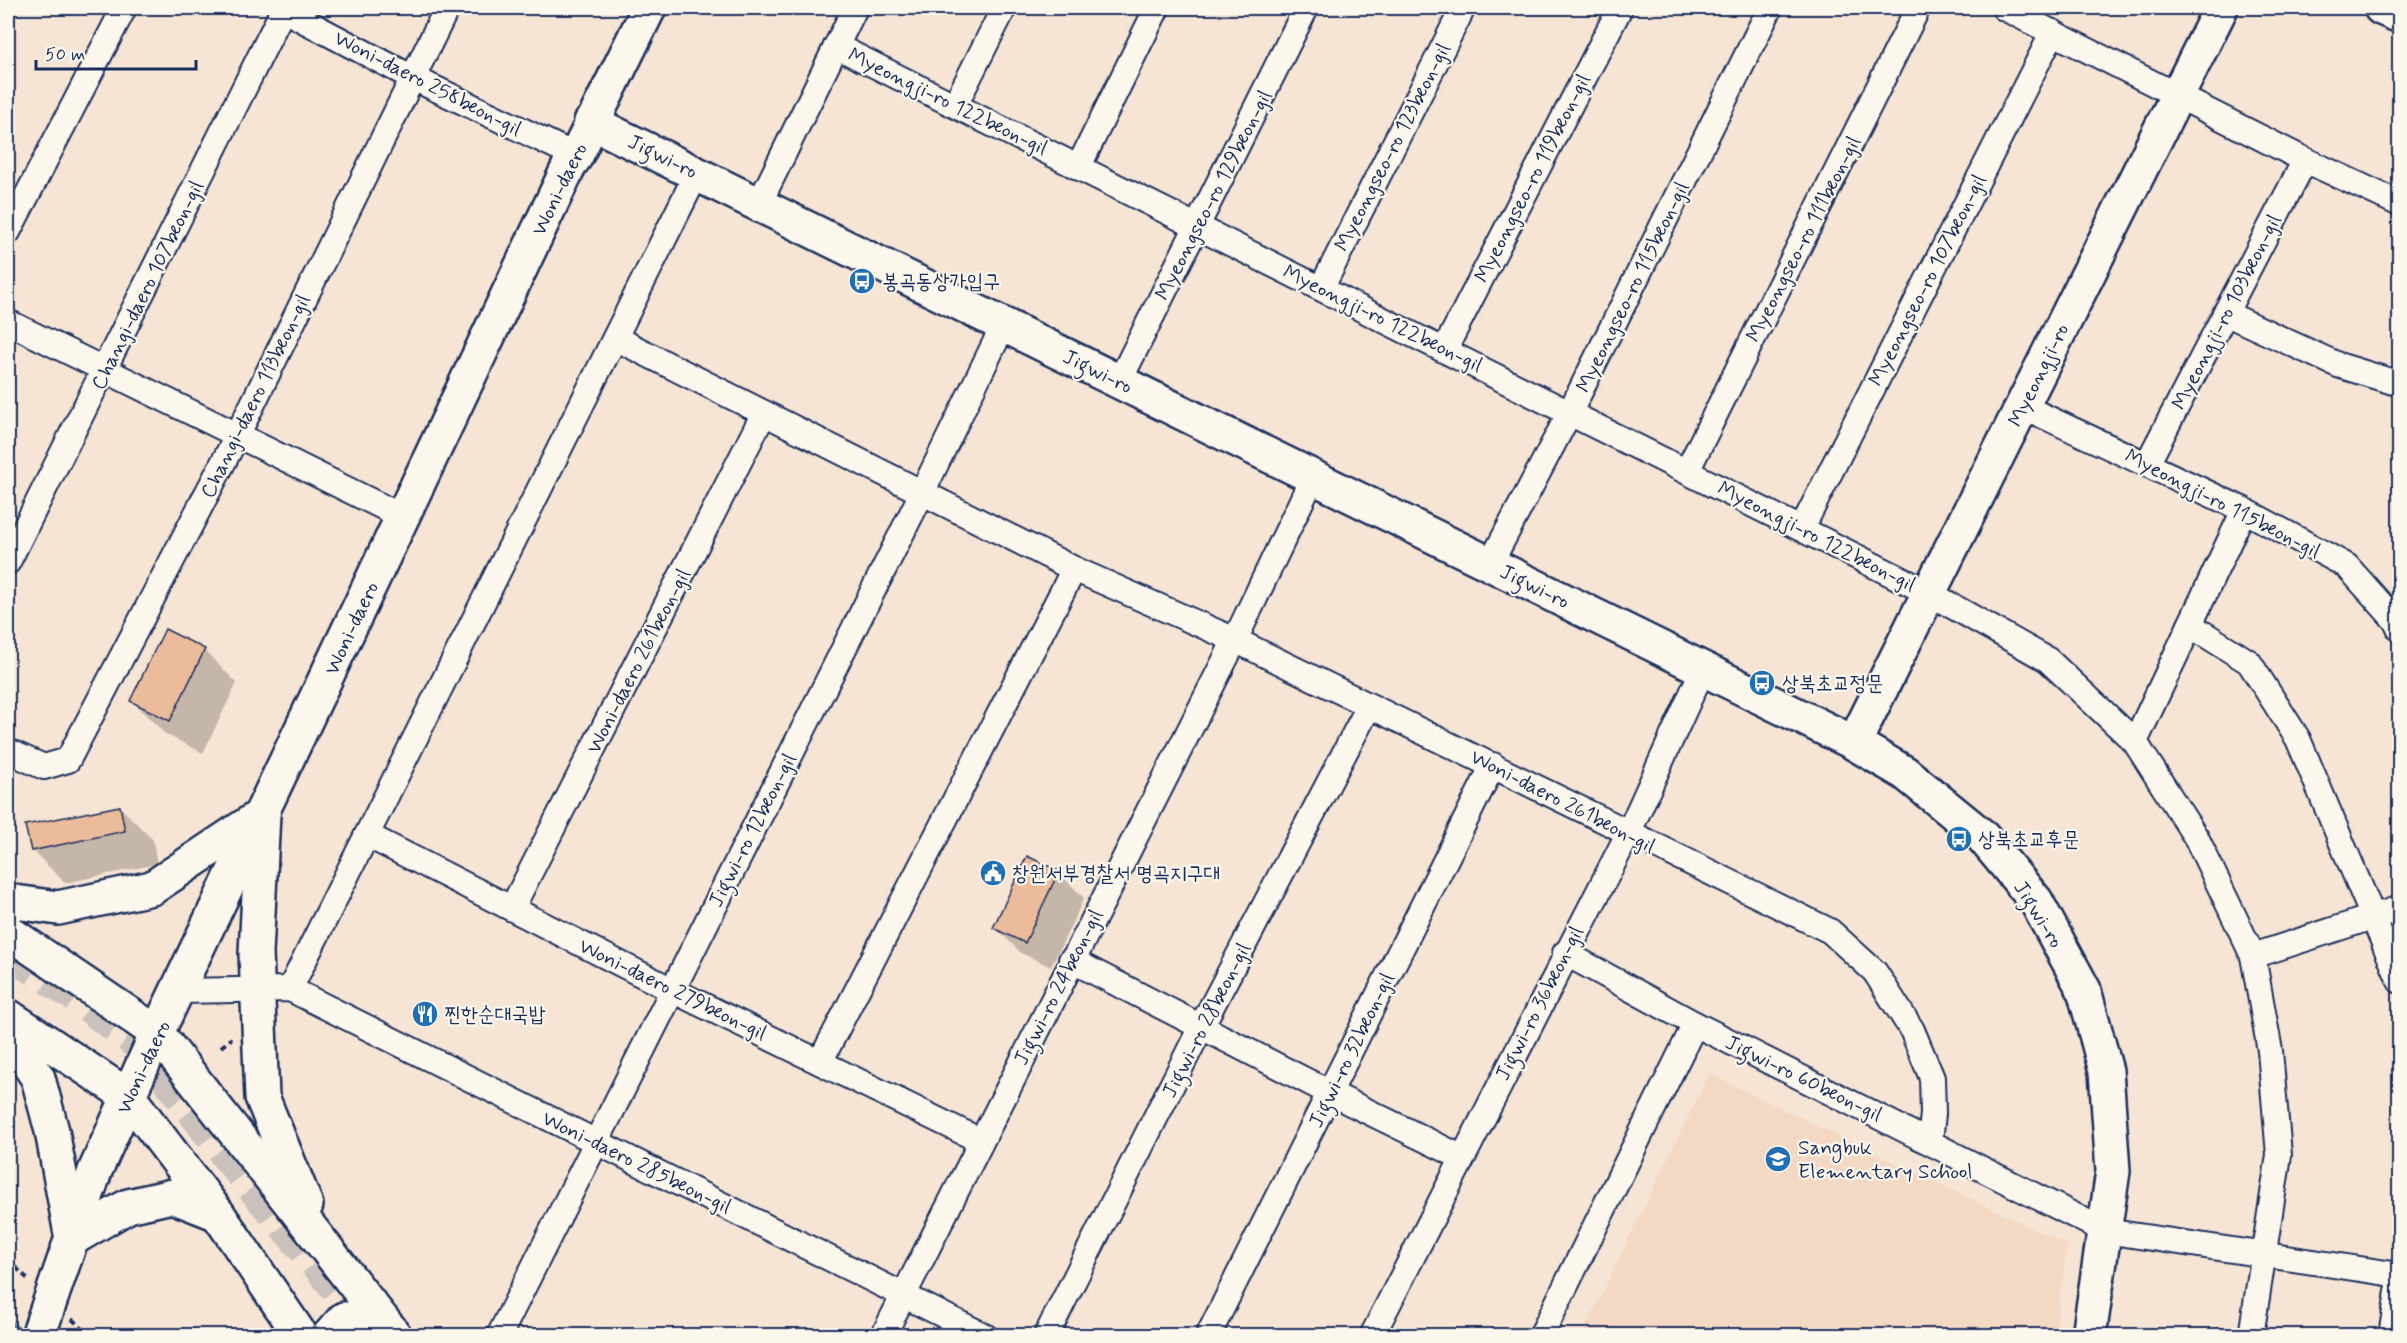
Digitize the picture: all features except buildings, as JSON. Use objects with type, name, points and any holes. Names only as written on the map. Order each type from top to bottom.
[{"type":"main road","name":"Woni-daero","points":[[38,1335],[95,1171],[128,1096],[180,991],[570,164],[650,8]]},
{"type":"main road","name":"Myeongji-ro","points":[[1854,743],[2221,8]]},
{"type":"main road","points":[[2381,8],[2400,16]]},
{"type":"main road","name":"Jigwi-ro","points":[[591,123],[697,173],[1854,743],[1905,773],[1981,835],[2036,901],[2084,990],[2106,1071],[2113,1171],[2089,1335]]},
{"type":"main road","points":[[8,901],[58,908],[152,888],[263,814]]},
{"type":"main road","points":[[263,814],[256,953],[262,1097],[322,1244]]},
{"type":"main road","points":[[8,932],[158,1033],[393,1332]]},
{"type":"main road","points":[[8,1016],[128,1096],[218,1214],[301,1335]]},
{"type":"main road","points":[[8,1033],[38,1078],[52,1131],[69,1247],[128,1206],[172,1196],[218,1214]]},
{"type":"main road","points":[[329,1335],[344,1319],[363,1320],[393,1332]]},
{"type":"street","points":[[8,232],[124,8]]},
{"type":"street","name":"Woni-daero 258beon-gil","points":[[282,8],[411,76],[576,156]]},
{"type":"street","name":"Changi-daero 107beon-gil","points":[[8,562],[105,370],[282,8]]},
{"type":"street","name":"Changi-daero 113beon-gil","points":[[8,752],[44,767],[68,760],[237,436],[411,76],[447,8]]},
{"type":"street","points":[[759,204],[855,8]]},
{"type":"street","points":[[955,105],[1004,8]]},
{"type":"street","points":[[1079,166],[1157,8]]},
{"type":"street","name":"Myeongseo-ro 129beon-gil","points":[[1119,381],[1306,8]]},
{"type":"street","name":"Myeongseo-ro 123beon-gil","points":[[1322,287],[1463,8]]},
{"type":"street","name":"Myeongseo-ro 119beon-gil","points":[[1445,349],[1620,8]]},
{"type":"street","name":"Myeongseo-ro 115beon-gil","points":[[1490,564],[1570,412],[1770,8]]},
{"type":"street","name":"Myeongseo-ro 111beon-gil","points":[[1687,471],[1918,8]]},
{"type":"street","points":[[2004,8],[2304,160],[2400,204]]},
{"type":"street","name":"Myeongseo-ro 107beon-gil","points":[[1802,528],[2053,32]]},
{"type":"street","name":"Myeongji-ro 122beon-gil","points":[[836,46],[1079,166],[1196,228],[1322,287],[1929,592],[2048,660],[2136,742],[2197,839],[2253,956],[2270,1051],[2279,1155],[2251,1335]]},
{"type":"street","name":"Myeongji-ro 103beon-gil","points":[[2147,464],[2304,160]]},
{"type":"street","points":[[180,991],[290,989],[697,173]]},
{"type":"street","points":[[2225,313],[2338,365],[2400,384]]},
{"type":"street","points":[[8,321],[403,517]]},
{"type":"street","name":"Jigwi-ro 12beon-gil","points":[[499,1335],[594,1141],[922,493],[1004,324]]},
{"type":"street","name":"Woni-daero 261beon-gil","points":[[615,338],[1074,569],[1235,640],[1830,931],[1875,972],[1912,1030],[1932,1078],[1933,1114],[1930,1141]]},
{"type":"street","name":"Myeongji-ro 115beon-gil","points":[[2022,406],[2244,510],[2347,566],[2398,623]]},
{"type":"street","name":"Woni-daero 261beon-gil","points":[[512,908],[764,413]]},
{"type":"street","name":"Jigwi-ro 24beon-gil","points":[[884,1335],[1071,960],[1235,640],[1313,477]]},
{"type":"street","points":[[2136,742],[2244,510]]},
{"type":"street","points":[[820,1062],[1074,569]]},
{"type":"street","points":[[2190,626],[2249,662],[2298,739],[2400,981]]},
{"type":"street","name":"Jigwi-ro 36beon-gil","points":[[1372,1335],[1565,952],[1628,834],[1703,669]]},
{"type":"street","name":"Jigwi-ro 28beon-gil","points":[[1046,1335],[1202,1027],[1369,706]]},
{"type":"street","name":"Jigwi-ro 32beon-gil","points":[[1208,1335],[1493,765]]},
{"type":"street","name":"Woni-daero 279beon-gil","points":[[367,835],[672,990],[981,1141]]},
{"type":"street","points":[[2253,956],[2400,908]]},
{"type":"street","name":"Jigwi-ro 60beon-gil","points":[[1565,952],[1695,1024],[2105,1231],[2400,1277]]},
{"type":"street","points":[[1071,960],[1330,1093],[1461,1157]]},
{"type":"street","name":"Woni-daero 285beon-gil","points":[[290,989],[985,1335]]},
{"type":"street","points":[[1541,1335],[1695,1024]]},
{"type":"street","points":[[2391,1335],[2400,1277]]},
{"type":"shaded area","name":"Sangbuk Elementary School","points":[[1709,1074],[2067,1245],[2055,1335],[1582,1335]]},
{"type":"waterway","points":[[8,1322],[24,1336]]},
{"type":"tunnel","points":[[8,952],[74,995],[146,1050],[227,1156],[361,1317]]},
{"type":"place","name":"봉곡동상가입구","points":[[862,281]]},
{"type":"place","name":"상북초교정문","points":[[1762,683]]},
{"type":"place","name":"상북초교후문","points":[[1959,839]]},
{"type":"place","name":"창원서부경찰서 명곡지구대","points":[[993,873]]},
{"type":"place","name":"찐한순대국밥","points":[[425,1014]]},
{"type":"place","name":"Sangbuk Elementary School","points":[[1778,1159]]}]
